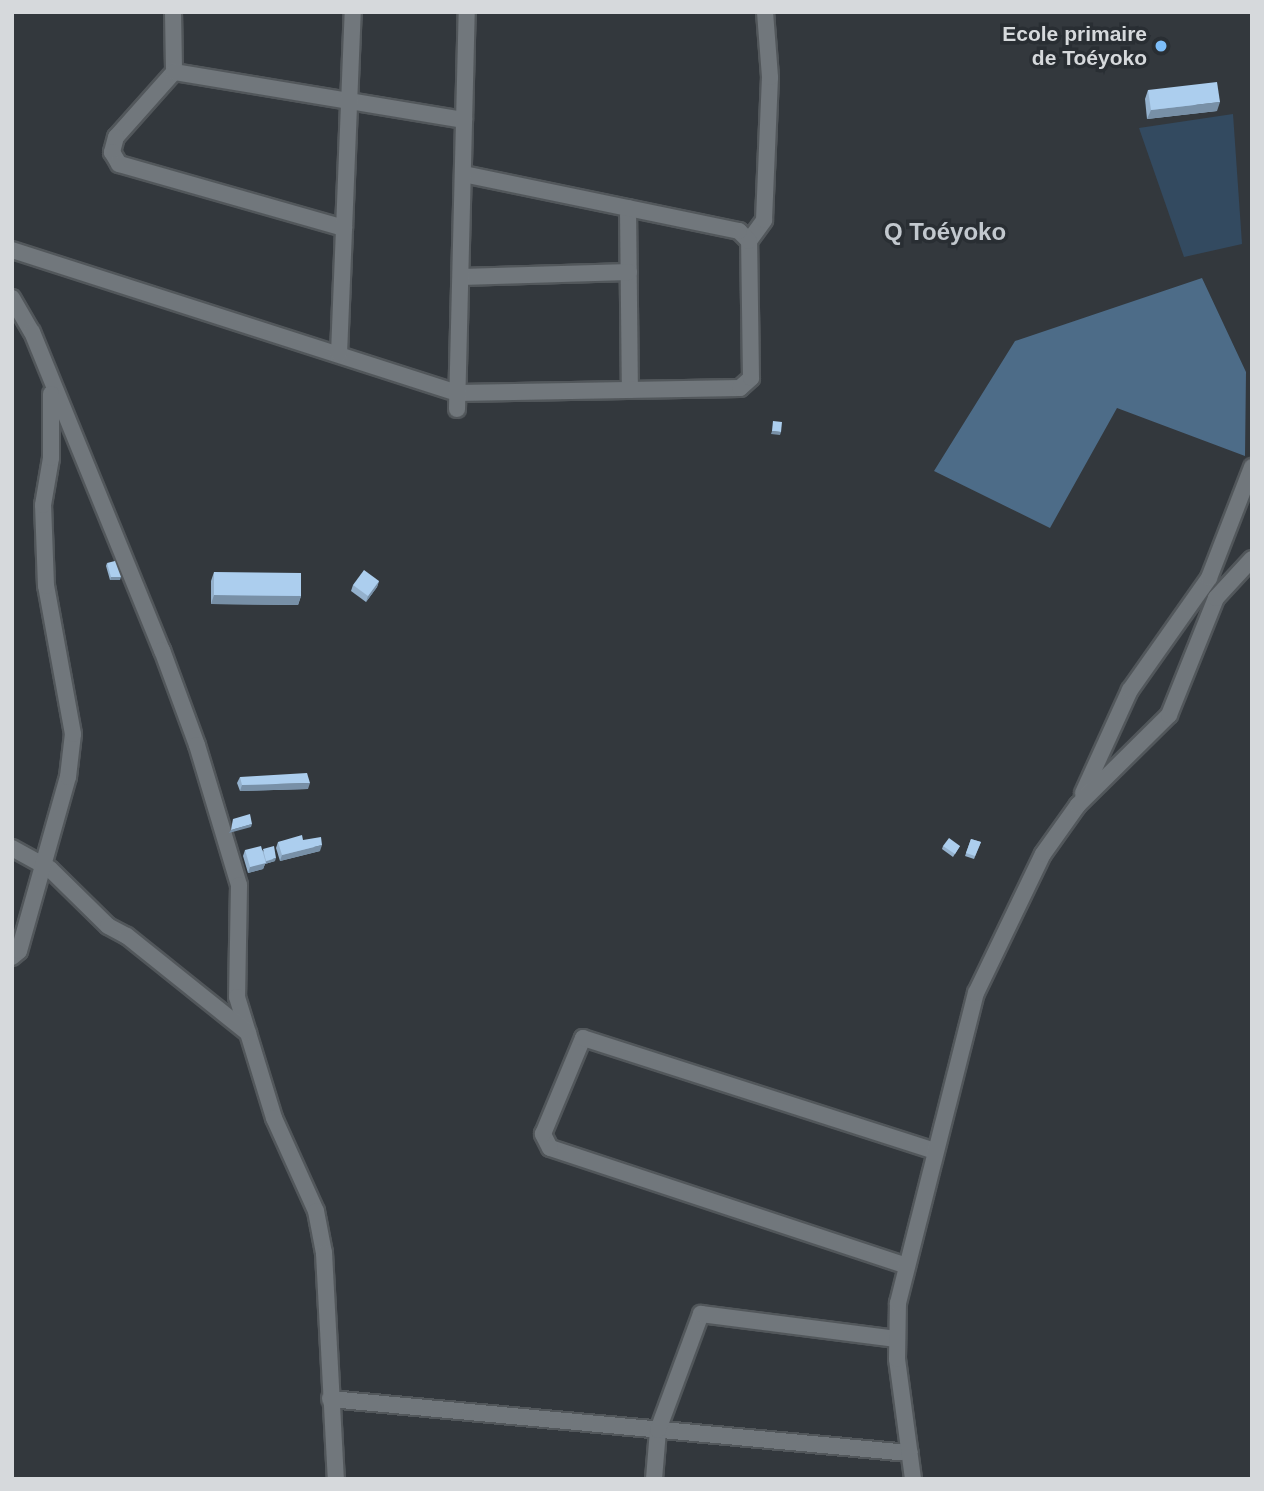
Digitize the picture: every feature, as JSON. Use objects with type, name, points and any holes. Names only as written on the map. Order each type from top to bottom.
[{"type":"street","points":[[173,12],[174,72],[116,137],[113,152],[119,164],[344,228]]},
{"type":"street","points":[[339,354],[353,12]]},
{"type":"street","points":[[458,401],[467,12]]},
{"type":"street","points":[[12,250],[339,354],[458,401],[630,390],[740,388],[751,378],[749,241],[764,220],[770,77],[765,12]]},
{"type":"street","points":[[174,72],[464,120]]},
{"type":"street","points":[[463,174],[740,231],[749,241]]},
{"type":"street","points":[[628,208],[630,390]]},
{"type":"street","points":[[461,277],[629,272]]},
{"type":"street","points":[[12,298],[32,332],[51,388],[162,650],[217,811],[239,885],[234,961],[237,997],[275,1118],[316,1211],[329,1293],[330,1399],[336,1479]]},
{"type":"street","points":[[12,957],[19,951],[68,777],[73,734],[46,586],[43,505],[51,458],[51,388]]},
{"type":"street","points":[[913,1479],[896,1339],[906,1266],[976,993],[1021,892],[1077,805],[1129,690],[1209,578],[1252,467]]},
{"type":"street","points":[[1077,805],[1169,715],[1216,598],[1252,559]]},
{"type":"street","points":[[12,848],[42,863],[108,926],[248,1033]]},
{"type":"street","points":[[906,1266],[550,1148],[543,1134],[583,1038],[935,1151]]},
{"type":"street","points":[[654,1479],[658,1430],[701,1314],[896,1339]]},
{"type":"street","points":[[330,1399],[909,1453]]},
{"type":"shaded area","points":[[1233,114],[1242,244],[1184,257],[1139,128]]},
{"type":"shaded area","points":[[1202,278],[1246,372],[1245,456],[1117,408],[1050,528],[934,471],[1015,341]]},
{"type":"building","points":[[1217,82],[1220,102],[1151,110],[1148,90]]},
{"type":"building","points":[[773,421],[782,422],[781,432],[772,431]]},
{"type":"building","points":[[115,561],[121,577],[111,577],[107,563]]},
{"type":"building","points":[[364,570],[379,581],[368,596],[353,585]]},
{"type":"building","points":[[214,572],[301,573],[301,596],[214,595]]},
{"type":"building","points":[[307,773],[310,783],[242,785],[240,777]]},
{"type":"building","points":[[250,814],[252,824],[231,830],[233,819]]},
{"type":"building","points":[[302,835],[303,840],[321,837],[322,845],[282,855],[278,842]]},
{"type":"building","points":[[949,838],[960,846],[955,854],[943,846]]},
{"type":"building","points":[[971,839],[981,842],[975,856],[966,853]]},
{"type":"building","points":[[261,846],[266,863],[250,867],[245,850]]},
{"type":"building","points":[[274,846],[276,858],[266,861],[263,849]]},
{"type":"place","name":"Ecole primaire de Toéyoko","points":[[1161,46]]},
{"type":"district","name":"Q Toéyoko","points":[[945,232]]}]
